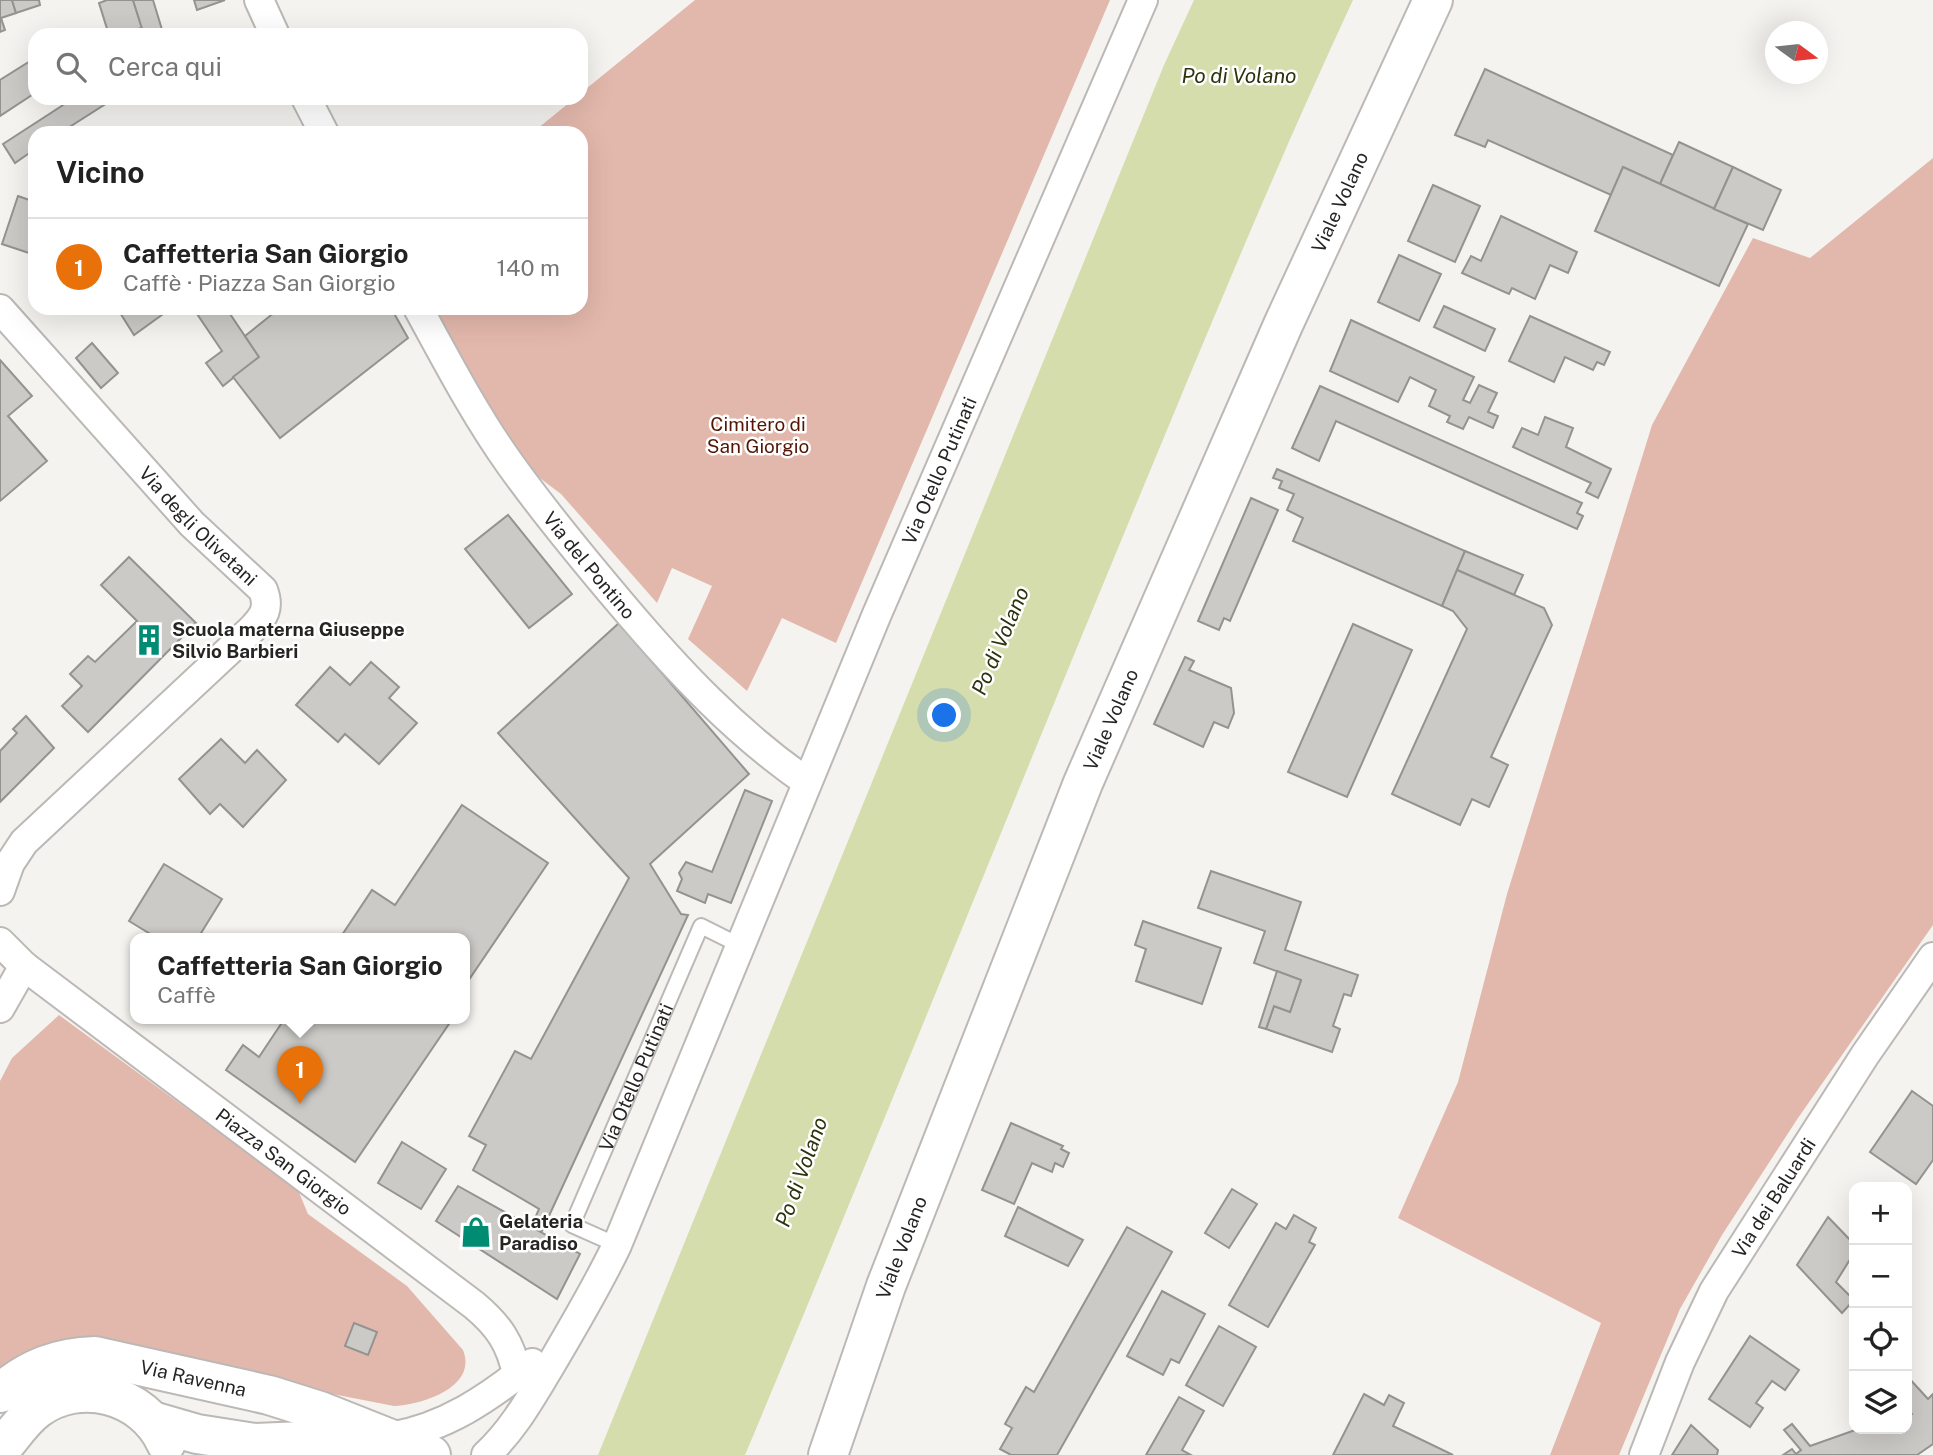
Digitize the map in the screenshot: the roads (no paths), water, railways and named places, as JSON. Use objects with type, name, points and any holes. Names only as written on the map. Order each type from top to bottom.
[{"type":"main road","name":"Viale Volano","points":[[828,1455],[896,1260],[1083,783],[1283,325],[1433,0]]},
{"type":"main road","name":"Via Ravenna","points":[[0,1393],[18,1378],[47,1363],[95,1356],[269,1395],[390,1437],[431,1455]]},
{"type":"main road","name":"Via Ravenna","points":[[5,1447],[36,1410],[69,1395],[105,1394],[139,1409],[152,1421],[171,1455]]},
{"type":"main road","name":"Via Ravenna","points":[[152,1421],[197,1434],[275,1445],[390,1437]]},
{"type":"street","points":[[259,0],[272,28]]},
{"type":"street","name":"Via Otello Putinati","points":[[486,1455],[508,1433],[523,1409],[581,1314],[617,1245],[807,782],[1143,0]]},
{"type":"street","points":[[310,105],[320,126]]},
{"type":"street","name":"Via degli Olivetani","points":[[0,309],[191,524],[263,590],[267,602],[261,620],[24,842],[10,863],[0,891]]},
{"type":"street","name":"Via del Pontino","points":[[422,315],[463,390],[509,463],[573,547],[657,646],[707,699],[774,760],[807,782]]},
{"type":"street","name":"Piazza San Giorgio","points":[[0,1008],[9,948],[474,1305],[504,1336],[517,1375]]},
{"type":"street","name":"Via dei Baluardi","points":[[1644,1455],[1680,1362],[1720,1280],[1865,1055],[1933,957]]},
{"type":"street","name":"Via Otello Putinati","points":[[390,1437],[427,1429],[460,1414],[517,1375],[581,1314]]},
{"type":"street","name":"Via Otello Putinati","points":[[518,1455],[523,1409]]},
{"type":"lane","name":"Via Otello Putinati","points":[[617,1245],[572,1224],[701,926],[739,945]]},
{"type":"water","name":"Po di Volano","points":[[1194,0],[1353,0],[1270,184],[745,1455],[598,1455],[1164,65]]},
{"type":"place","name":"Scuola materna Giuseppe Silvio Barbieri","points":[[149,640]]},
{"type":"place","name":"Caffetteria San Giorgio","points":[[300,1104]]},
{"type":"place","name":"Gelateria Paradiso","points":[[476,1232]]},
{"type":"park label","name":"Cimitero di San Giorgio","points":[[758,435]]}]
